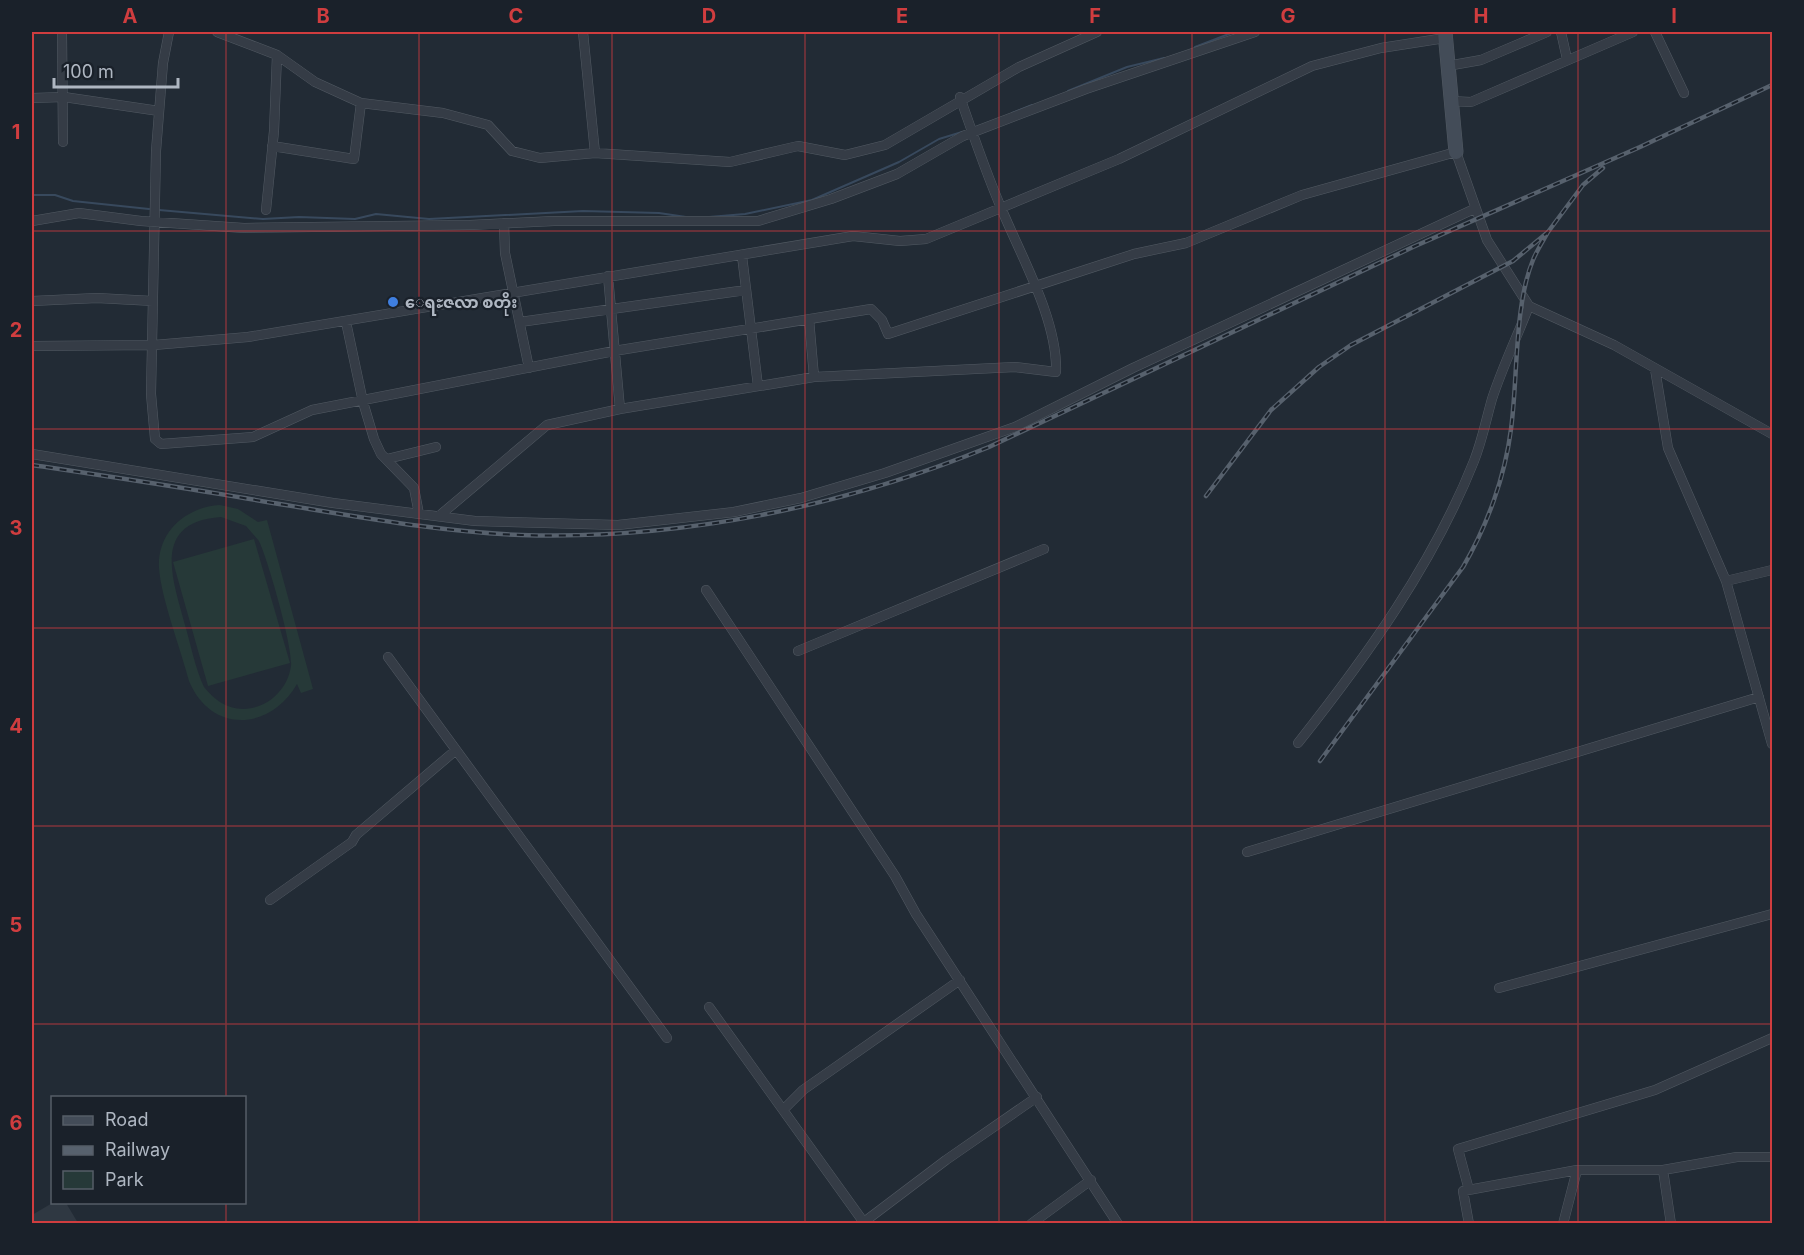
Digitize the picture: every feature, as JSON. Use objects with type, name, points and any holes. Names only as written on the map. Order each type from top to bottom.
[{"type":"street","points":[[62,32],[63,142]]},
{"type":"street","points":[[169,32],[159,111],[154,220],[154,345],[151,394],[155,439],[161,444],[253,437],[312,410],[363,402],[614,351],[871,309],[882,320],[888,334],[1134,254],[1186,243],[1302,195],[1456,152]]},
{"type":"street","points":[[217,32],[277,55],[315,82],[361,103],[443,113],[488,125],[512,151],[540,158],[595,153],[730,162],[798,146],[845,154],[885,145],[960,99],[1019,67],[1097,32]]},
{"type":"street","points":[[583,32],[595,153]]},
{"type":"street","points":[[32,221],[78,213],[244,228],[555,221],[758,221],[831,199],[897,174],[963,136],[1086,89],[1255,32]]},
{"type":"street","points":[[1447,66],[1481,60],[1546,32]]},
{"type":"street","points":[[1561,32],[1567,59]]},
{"type":"street","points":[[1450,101],[1464,104],[1471,102],[1633,32]]},
{"type":"street","points":[[1655,32],[1684,93]]},
{"type":"street","points":[[32,346],[154,345],[248,337],[853,236],[900,241],[926,239],[1119,159],[1312,66],[1381,48],[1445,35],[1456,152],[1474,209],[1487,240],[1529,306],[1614,345],[1773,434]]},
{"type":"street","points":[[266,210],[277,55]]},
{"type":"street","points":[[32,98],[64,98],[159,111]]},
{"type":"street","points":[[439,516],[546,425],[620,409],[814,377],[1015,367],[1056,372],[1054,346],[1036,286],[1002,209],[960,99]]},
{"type":"street","points":[[272,146],[354,159],[361,103]]},
{"type":"street","points":[[32,454],[333,503],[475,521],[618,525],[734,512],[801,498],[875,476],[1015,426],[1144,363],[1474,209]]},
{"type":"street","points":[[504,223],[505,253],[529,368]]},
{"type":"street","points":[[742,256],[758,386]]},
{"type":"street","points":[[608,276],[609,310],[620,409]]},
{"type":"street","points":[[520,322],[746,290]]},
{"type":"street","points":[[32,301],[97,298],[153,301]]},
{"type":"street","points":[[1298,743],[1367,652],[1405,594],[1458,498],[1475,459],[1492,397],[1529,306]]},
{"type":"street","points":[[808,319],[814,377]]},
{"type":"street","points":[[346,322],[363,402],[374,439],[387,459],[414,488],[419,514]]},
{"type":"street","points":[[1655,369],[1668,448],[1726,581],[1773,744]]},
{"type":"street","points":[[387,459],[436,447]]},
{"type":"street","points":[[798,651],[1044,549]]},
{"type":"street","points":[[1726,581],[1773,570]]},
{"type":"street","points":[[706,590],[895,876],[1118,1224]]},
{"type":"street","points":[[388,657],[667,1038]]},
{"type":"street","points":[[1247,852],[1759,697]]},
{"type":"street","points":[[270,900],[352,842],[356,835],[456,750]]},
{"type":"street","points":[[1499,988],[1773,914]]},
{"type":"street","points":[[783,1110],[803,1090],[960,980]]},
{"type":"street","points":[[709,1007],[865,1223],[946,1160],[1037,1097]]},
{"type":"street","points":[[1469,1190],[1458,1149],[1654,1090],[1773,1038]]},
{"type":"street","points":[[1469,1224],[1463,1191],[1578,1170],[1663,1170],[1737,1157],[1773,1157]]},
{"type":"street","points":[[1563,1224],[1578,1170]]},
{"type":"street","points":[[1663,1170],[1671,1224]]},
{"type":"street","points":[[1031,1224],[1091,1181]]},
{"type":"shaded area","points":[[51,1204],[67,1204],[78,1223],[32,1223],[32,1215]]},
{"type":"green space","points":[[220,505],[238,509],[258,522],[267,520],[313,689],[301,693],[297,684],[286,700],[272,711],[257,718],[241,720],[226,718],[211,710],[199,698],[189,681],[163,594],[159,568],[160,555],[168,533],[185,516]],"holes":[[[221,517],[246,526],[259,541],[268,566],[284,623],[291,666],[283,687],[266,703],[252,708],[237,709],[225,705],[204,687],[176,590],[172,572],[172,556],[175,542],[184,530],[199,521]]]},
{"type":"green space","points":[[254,539],[290,663],[208,686],[173,562]]},
{"type":"waterway","points":[[1195,47],[1234,32]]},
{"type":"waterway","points":[[1068,91],[1127,67],[1164,58]]},
{"type":"waterway","points":[[1012,113],[1032,105]]},
{"type":"waterway","points":[[709,217],[745,214],[812,200],[899,162],[939,139],[962,132]]},
{"type":"waterway","points":[[32,195],[55,195],[73,201],[149,209]]},
{"type":"waterway","points":[[159,210],[263,219],[299,217],[355,219],[376,214],[429,219],[583,211],[659,213],[686,217]]},
{"type":"railway","points":[[32,465],[397,523],[459,531],[521,535],[641,532],[700,525],[818,503],[876,487],[989,447],[1413,247],[1640,147],[1772,85]]},
{"type":"railway","points":[[1206,496],[1271,410],[1319,367],[1351,345],[1513,261],[1548,232],[1583,185],[1603,168]]},
{"type":"railway","points":[[1320,761],[1463,567],[1480,535],[1500,483],[1508,447],[1520,320],[1527,278],[1538,249],[1548,232]]},
{"type":"place","name":"ေရႊဇလာ စတိုး","points":[[393,302]]}]
